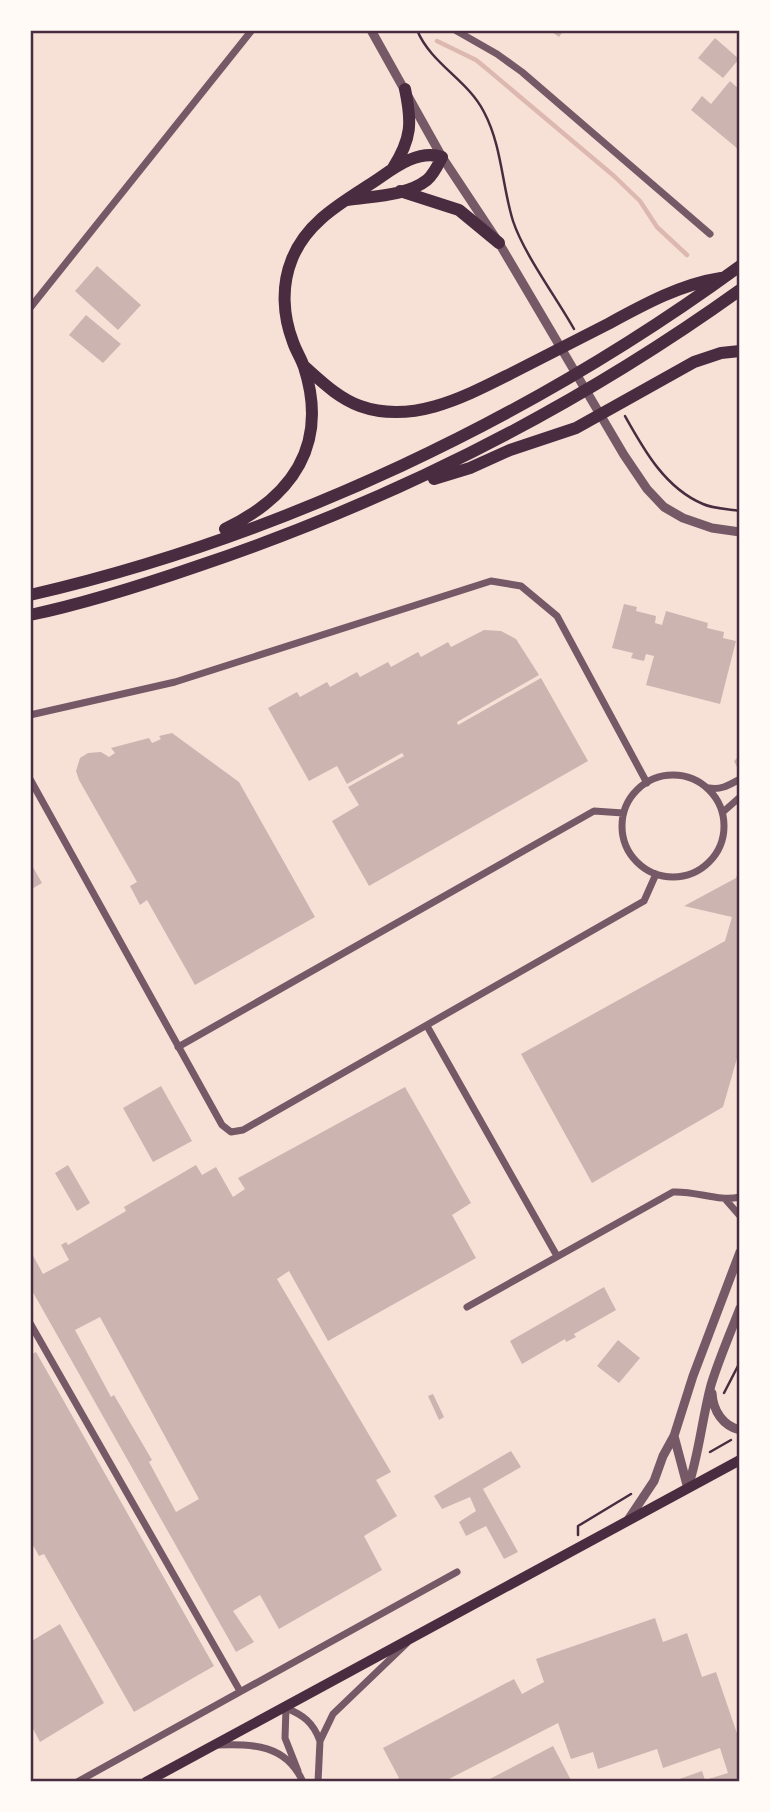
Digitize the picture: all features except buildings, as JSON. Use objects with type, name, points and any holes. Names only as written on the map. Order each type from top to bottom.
[{"type":"highway","points":[[391,170],[401,156],[408,136],[411,117],[405,89]]},
{"type":"highway","points":[[176,554],[251,515],[283,490],[292,479],[305,450],[312,422],[310,400],[304,366],[288,329],[284,300],[292,260],[317,221],[347,200],[391,170],[417,156],[442,156],[430,178],[419,185],[347,200]]},
{"type":"highway","points":[[400,191],[459,210],[499,243]]},
{"type":"highway","points":[[30,595],[176,554],[359,485],[516,408],[597,362],[669,317],[740,266]]},
{"type":"highway","points":[[304,366],[325,385],[359,406],[394,412],[434,407],[482,388],[666,296],[708,280],[725,277]]},
{"type":"highway","points":[[30,615],[131,589],[253,548],[393,491],[545,414],[620,370],[740,290]]},
{"type":"highway","points":[[393,491],[470,468],[510,450],[576,428],[694,362],[740,351]]},
{"type":"main road","points":[[146,1782],[740,1460]]},
{"type":"street","points":[[30,308],[252,30]]},
{"type":"street","points":[[371,30],[442,156],[499,243],[624,455],[648,489],[664,507],[683,518],[712,528],[740,533]]},
{"type":"street","points":[[455,30],[522,72],[710,234]]},
{"type":"street","points":[[30,715],[175,682],[491,581],[520,586],[557,617],[647,783]]},
{"type":"street","points":[[677,776],[698,781],[706,788],[718,801],[723,812],[723,838],[715,856],[704,868],[682,877],[656,874],[641,866],[631,854],[623,831],[623,813],[634,795],[657,778],[677,776]]},
{"type":"street","points":[[30,779],[222,1125],[231,1132],[243,1130],[643,901],[656,874]]},
{"type":"street","points":[[706,788],[717,790],[740,779]]},
{"type":"street","points":[[723,812],[740,797]]},
{"type":"street","points":[[178,1046],[594,811],[623,813]]},
{"type":"street","points":[[428,1026],[557,1256]]},
{"type":"street","points":[[467,1307],[673,1192],[693,1191],[726,1200],[740,1197]]},
{"type":"street","points":[[726,1200],[740,1216]]},
{"type":"street","points":[[628,1520],[654,1481],[674,1436],[693,1376],[740,1252]]},
{"type":"street","points":[[688,1487],[697,1459],[699,1436],[711,1385],[740,1308]]},
{"type":"street","points":[[30,1323],[240,1691]]},
{"type":"street","points":[[711,1385],[712,1402],[719,1418],[732,1428],[740,1430]]},
{"type":"street","points":[[674,1436],[688,1487]]},
{"type":"street","points":[[84,1781],[240,1691],[457,1572]]},
{"type":"street","points":[[318,1782],[320,1741],[333,1714],[411,1640]]},
{"type":"street","points":[[303,1782],[285,1738],[286,1708],[303,1715],[315,1728],[320,1741]]},
{"type":"street","points":[[212,1745],[263,1746],[275,1752],[298,1772]]},
{"type":"path","points":[[417,30],[428,52],[472,95],[486,117],[495,141],[518,233],[557,299]]},
{"type":"path","points":[[646,453],[662,473],[703,505],[740,511]]},
{"type":"path","points":[[723,1401],[725,1389],[740,1362]]},
{"type":"waterway","points":[[437,41],[476,60],[614,176],[640,201],[657,227],[687,255]]}]
